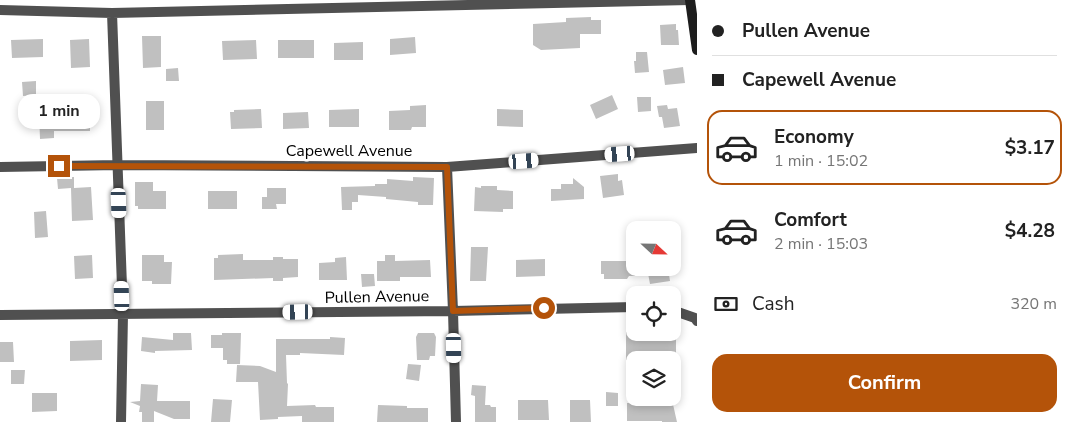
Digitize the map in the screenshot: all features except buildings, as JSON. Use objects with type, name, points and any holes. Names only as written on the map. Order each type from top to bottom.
[{"type":"main road","points":[[690,0],[697,50]]},
{"type":"street","points":[[0,10],[112,13],[690,0]]},
{"type":"street","points":[[112,13],[123,314],[121,422]]},
{"type":"street","name":"Capewell Avenue","points":[[0,167],[118,165],[447,167],[697,148]]},
{"type":"street","points":[[447,167],[456,422]]},
{"type":"street","name":"Pullen Avenue","points":[[0,315],[453,311],[626,307]]},
{"type":"street","points":[[681,313],[695,318],[697,321]]},
{"type":"route","points":[[59,166],[447,167],[453,311],[544,308]]}]
